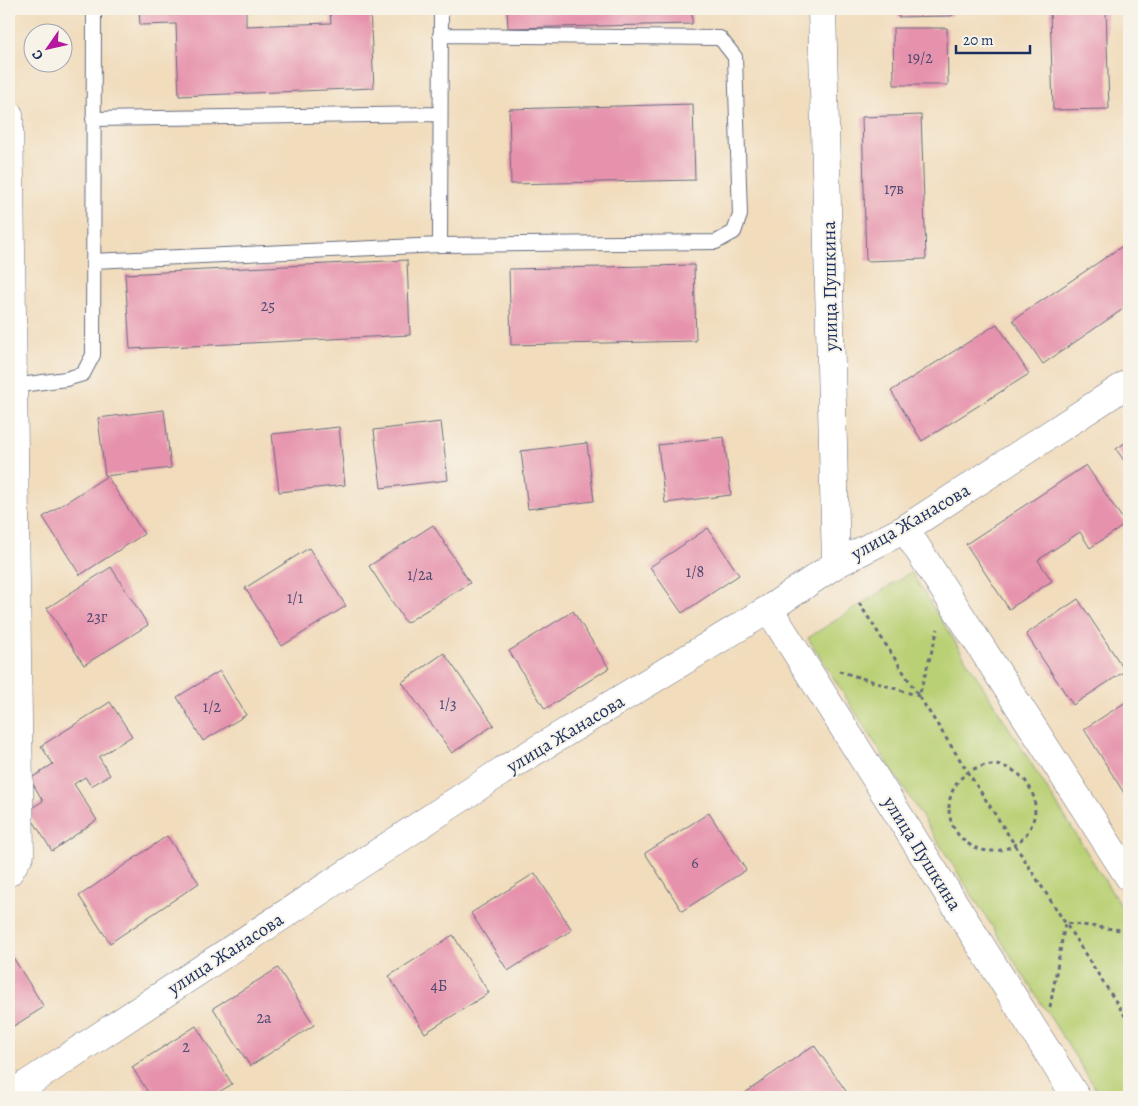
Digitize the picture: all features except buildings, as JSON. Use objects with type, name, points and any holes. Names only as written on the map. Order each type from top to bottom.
[{"type":"street","name":"улица Пушкина","points":[[822,9],[836,564]]},
{"type":"street","points":[[9,114],[20,854],[9,872]]},
{"type":"street","name":"улица Жанасова","points":[[9,1096],[502,771],[769,609],[836,564],[905,529],[1129,383]]},
{"type":"street","points":[[905,529],[1129,877]]},
{"type":"street","name":"улица Пушкина","points":[[769,609],[1076,1097]]},
{"type":"lane","points":[[13,386],[66,379],[83,374],[93,355],[94,9]]},
{"type":"lane","points":[[440,9],[440,245]]},
{"type":"lane","points":[[93,261],[440,245],[716,242],[734,232],[740,215],[735,57],[720,38],[440,35]]},
{"type":"lane","points":[[93,119],[440,114]]},
{"type":"path","points":[[860,604],[1129,1022]]},
{"type":"path","points":[[919,696],[940,624]]},
{"type":"path","points":[[834,669],[919,696]]},
{"type":"path","points":[[991,764],[1005,766],[1017,773],[1027,783],[1033,796],[1035,810],[1032,824],[1025,836],[1015,845],[1001,851],[987,851],[973,847],[961,839],[952,827],[948,813],[949,799],[954,785],[968,772],[977,767],[991,764]]},
{"type":"path","points":[[1065,923],[1129,931]]},
{"type":"path","points":[[1048,1014],[1065,923]]},
{"type":"green space","points":[[911,572],[1129,919],[1129,1097],[1101,1097],[808,638]]}]
